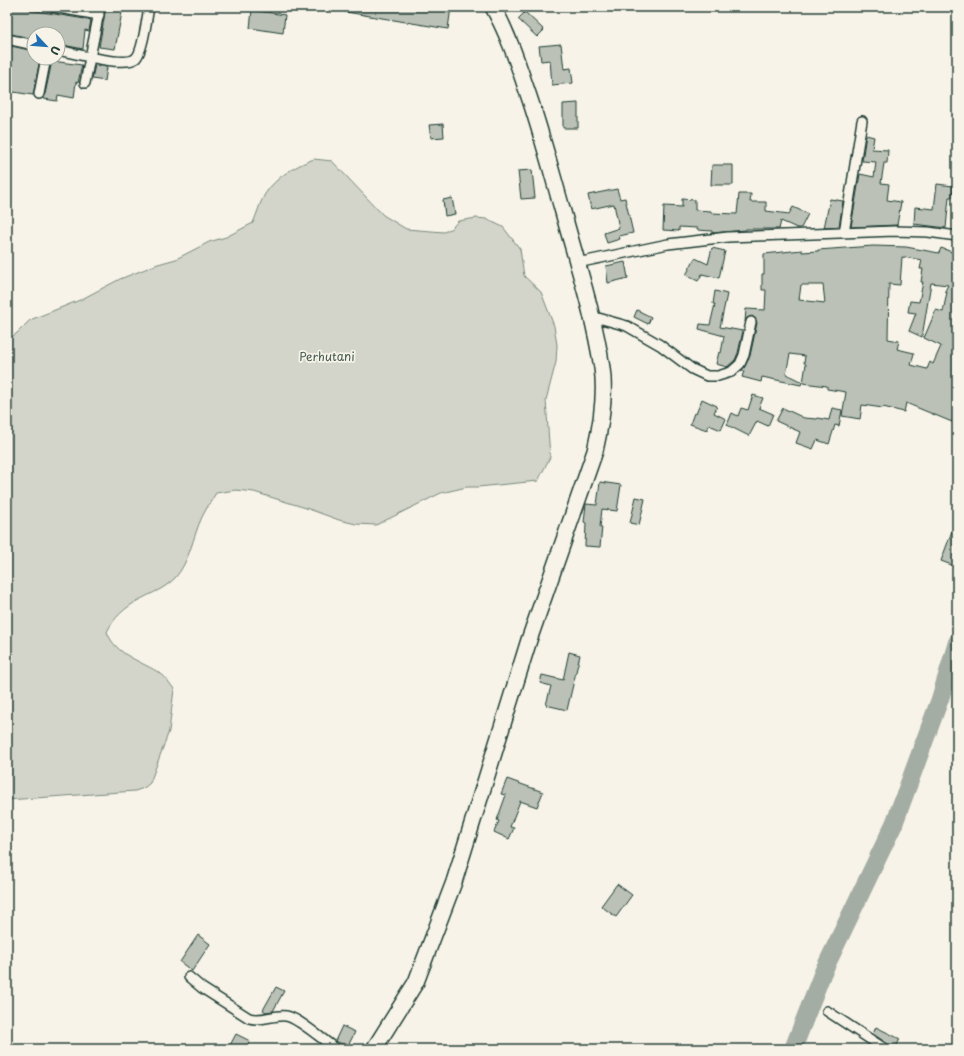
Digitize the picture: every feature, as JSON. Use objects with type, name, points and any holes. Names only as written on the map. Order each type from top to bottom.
[{"type":"highway","points":[[374,1049],[416,982],[454,882],[529,640],[595,451],[601,419],[603,399],[602,369],[591,316],[540,128],[513,47],[501,20],[493,7]]},
{"type":"street","points":[[53,7],[99,11],[85,84]]},
{"type":"street","points":[[66,52],[90,57],[127,62],[136,58],[141,45],[149,7]]},
{"type":"street","points":[[7,39],[26,43]]},
{"type":"street","points":[[39,94],[44,66]]},
{"type":"street","points":[[844,233],[862,121]]},
{"type":"street","points":[[577,263],[676,243],[728,237],[895,231],[957,235]]},
{"type":"street","points":[[591,316],[627,326],[660,345],[692,369],[707,376],[718,376],[731,372],[740,364],[744,355],[751,322]]},
{"type":"street","points":[[189,977],[202,988],[249,1018],[255,1020],[285,1016],[293,1018],[336,1049]]},
{"type":"street","points":[[827,1011],[885,1049]]},
{"type":"green space","name":"Perhutani","points":[[314,159],[332,161],[383,215],[406,229],[444,232],[452,228],[458,221],[477,218],[486,219],[503,227],[520,249],[524,276],[541,292],[554,326],[557,345],[556,362],[546,400],[550,457],[538,481],[467,487],[441,493],[376,525],[356,524],[339,520],[254,492],[236,490],[216,493],[202,517],[188,556],[175,578],[162,588],[129,606],[116,618],[107,632],[117,647],[130,657],[163,675],[174,689],[169,731],[150,783],[144,788],[135,791],[7,800],[7,340],[16,334],[30,320],[80,300],[120,279],[158,264],[176,259],[209,242],[226,237],[253,223],[263,197],[269,188],[280,177],[300,165]]},
{"type":"building","points":[[7,7],[31,8],[30,10],[91,20],[89,31],[85,30],[83,49],[66,46],[66,26],[26,26],[26,37],[7,33]]},
{"type":"building","points":[[106,7],[123,7],[115,49],[99,47]]},
{"type":"building","points":[[340,7],[451,7],[448,29],[340,11]]},
{"type":"building","points":[[252,10],[285,15],[283,33],[250,28]]},
{"type":"building","points":[[525,12],[544,30],[537,37],[518,19]]},
{"type":"building","points":[[561,44],[564,69],[571,68],[573,83],[552,85],[550,60],[541,61],[539,46]]},
{"type":"building","points":[[11,46],[26,49],[26,66],[39,66],[33,95],[7,91],[7,76]]},
{"type":"building","points":[[66,63],[82,65],[78,83],[76,82],[74,98],[58,95],[57,101],[44,99],[51,66],[66,66]]},
{"type":"building","points":[[95,65],[107,67],[105,81],[92,79]]},
{"type":"building","points":[[578,103],[578,128],[563,128],[563,104]]},
{"type":"building","points":[[443,124],[444,137],[431,138],[429,125]]},
{"type":"building","points":[[866,135],[874,137],[872,149],[888,150],[887,163],[884,163],[881,183],[889,184],[887,200],[901,202],[897,225],[851,227],[860,174],[874,177],[876,162],[862,161]]},
{"type":"building","points":[[712,165],[733,165],[733,185],[711,185]]},
{"type":"building","points":[[532,170],[535,198],[521,199],[518,171]]},
{"type":"building","points":[[937,184],[953,186],[952,197],[949,197],[946,228],[914,224],[915,207],[934,209]]},
{"type":"building","points":[[617,189],[620,199],[625,198],[633,233],[619,236],[620,239],[607,243],[604,233],[619,228],[614,204],[591,209],[588,195]]},
{"type":"building","points":[[739,194],[751,194],[750,202],[766,202],[766,211],[789,214],[793,207],[808,214],[801,228],[797,228],[781,221],[779,229],[746,229],[712,233],[712,231],[697,230],[697,228],[679,227],[679,231],[663,230],[664,206],[682,207],[682,199],[695,200],[695,210],[711,211],[711,213],[737,214]]},
{"type":"building","points":[[452,198],[455,214],[445,216],[443,200]]},
{"type":"building","points":[[830,199],[843,201],[839,227],[824,228]]},
{"type":"building","points":[[873,246],[906,247],[939,253],[941,248],[955,253],[954,255],[957,256],[957,411],[952,422],[906,403],[904,412],[883,407],[862,405],[860,419],[842,416],[846,392],[827,389],[827,386],[803,383],[806,364],[804,363],[805,356],[790,354],[786,374],[802,382],[801,385],[762,377],[761,382],[742,377],[744,371],[741,371],[750,356],[757,323],[755,318],[752,316],[747,318],[745,322],[746,309],[765,310],[766,290],[762,290],[764,254]],"holes":[[[902,257],[922,260],[920,269],[923,269],[921,282],[923,282],[919,302],[910,301],[908,312],[916,313],[909,331],[922,337],[931,283],[948,285],[945,291],[947,292],[943,312],[936,310],[924,338],[941,346],[933,364],[930,362],[927,369],[911,365],[914,353],[897,349],[899,341],[888,339],[889,284],[900,285]],[[801,285],[823,285],[825,303],[799,300]]]},
{"type":"building","points":[[712,248],[725,251],[719,278],[702,274],[698,281],[686,275],[695,258],[708,264]]},
{"type":"building","points":[[625,262],[628,278],[608,283],[606,266]]},
{"type":"building","points":[[715,291],[727,294],[720,327],[743,331],[735,360],[727,367],[716,364],[719,352],[721,353],[724,336],[699,329],[700,324],[710,325],[715,304],[713,304]]},
{"type":"building","points":[[637,310],[651,317],[648,324],[634,317]]},
{"type":"building","points":[[753,395],[763,398],[759,408],[773,414],[768,426],[757,421],[749,436],[727,425],[732,413],[738,416],[741,408],[748,410]]},
{"type":"building","points":[[702,399],[717,406],[714,413],[726,419],[721,430],[709,425],[707,430],[690,424]]},
{"type":"building","points":[[783,408],[804,418],[829,420],[832,408],[842,410],[839,426],[835,425],[829,444],[817,440],[813,449],[796,443],[800,432],[776,421]]},
{"type":"building","points":[[600,482],[621,485],[617,511],[602,509],[600,547],[585,546],[586,523],[584,522],[586,504],[597,505]]},
{"type":"building","points":[[636,497],[645,499],[639,525],[630,523]]},
{"type":"building","points":[[957,520],[957,567],[941,561]]},
{"type":"building","points":[[569,652],[580,655],[567,710],[546,705],[551,686],[540,683],[542,675],[563,680]]},
{"type":"building","points":[[507,779],[543,792],[537,807],[520,801],[510,827],[514,828],[509,839],[494,832],[499,821],[497,820],[506,795],[501,794]]},
{"type":"building","points":[[617,884],[632,895],[616,917],[601,906]]},
{"type":"building","points":[[198,935],[210,944],[192,971],[180,962]]},
{"type":"building","points":[[276,987],[284,991],[273,1011],[266,1012],[263,1010]]},
{"type":"building","points":[[342,1026],[355,1032],[348,1046],[335,1041]]},
{"type":"building","points":[[876,1027],[900,1039],[895,1049],[891,1049],[888,1044],[873,1034]]},
{"type":"building","points":[[236,1034],[250,1041],[246,1049],[228,1049]]},
{"type":"waterway","points":[[793,1049],[823,972],[894,824],[940,699],[957,642]]}]
